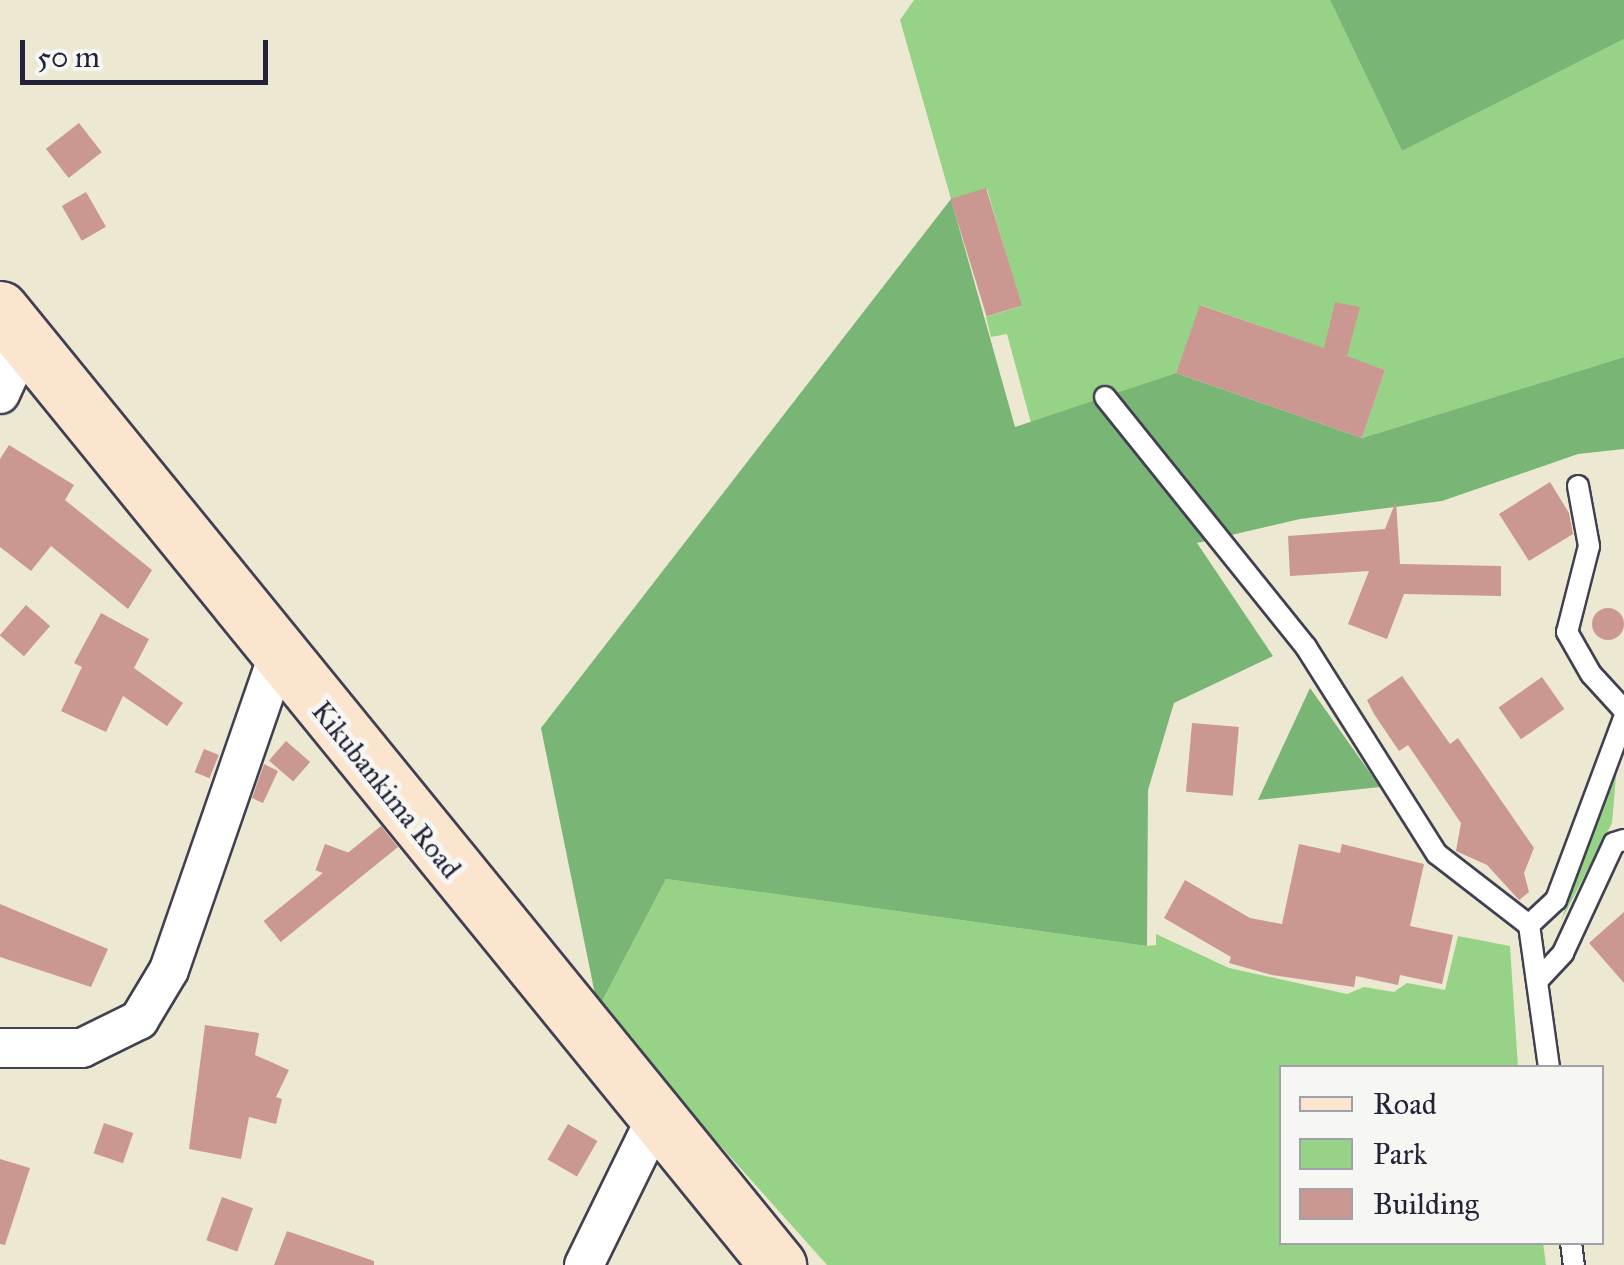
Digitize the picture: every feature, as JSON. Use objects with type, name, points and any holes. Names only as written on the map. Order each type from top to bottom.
[{"type":"street","points":[[0,394],[13,325]]},
{"type":"street","name":"Kikubankima Road","points":[[13,325],[655,1120],[778,1265]]},
{"type":"street","points":[[0,1048],[82,1048],[138,1020],[169,970],[278,655]]},
{"type":"street","points":[[584,1265],[655,1120]]},
{"type":"lane","points":[[1105,397],[1306,647],[1437,854],[1530,925],[1549,1065]]},
{"type":"lane","points":[[1530,925],[1556,900],[1624,714],[1591,674],[1567,632],[1589,546],[1578,486]]},
{"type":"lane","points":[[1540,978],[1563,953],[1614,843],[1624,840]]},
{"type":"green space","points":[[914,0],[1330,0],[1402,151],[1624,39],[1624,357],[1362,438],[1385,370],[1201,305],[1176,373],[1031,423],[1007,334],[991,337],[986,317],[1021,306],[987,189],[951,199],[900,20]]},
{"type":"green space","points":[[1330,0],[1624,0],[1624,39],[1402,151]]},
{"type":"green space","points":[[951,199],[1015,427],[1176,373],[1362,438],[1624,357],[1624,449],[1578,454],[1442,501],[1300,519],[1197,543],[1273,656],[1174,703],[1148,790],[1147,946],[666,879],[598,1009],[541,728]]},
{"type":"green space","points":[[1310,688],[1380,787],[1258,800]]},
{"type":"green space","points":[[1617,764],[1612,823],[1561,921]]},
{"type":"green space","points":[[666,879],[1147,946],[1156,945],[1156,934],[1229,968],[1347,994],[1364,987],[1394,992],[1407,983],[1445,990],[1458,936],[1510,946],[1518,1065],[1279,1065],[1279,1245],[1543,1245],[1546,1265],[827,1265],[598,1009]]},
{"type":"building","points":[[79,123],[102,152],[69,178],[46,149]]},
{"type":"building","points":[[986,188],[1022,306],[987,316],[951,199]]},
{"type":"building","points":[[86,192],[106,227],[82,241],[62,206]]},
{"type":"building","points":[[1335,302],[1360,307],[1347,356],[1385,370],[1362,438],[1176,373],[1200,305],[1324,348]]},
{"type":"building","points":[[9,445],[74,485],[65,500],[152,570],[128,609],[51,546],[31,571],[0,547],[0,459]]},
{"type":"building","points":[[1550,482],[1569,513],[1573,534],[1529,561],[1499,514]]},
{"type":"building","points":[[1396,501],[1400,564],[1501,566],[1501,596],[1404,594],[1387,639],[1348,624],[1369,571],[1290,576],[1288,536],[1385,529]]},
{"type":"building","points":[[26,605],[50,626],[24,656],[0,635]]},
{"type":"building","points":[[1608,608],[1619,613],[1624,624],[1619,635],[1608,640],[1597,635],[1592,624],[1597,613]]},
{"type":"building","points":[[101,613],[149,639],[134,668],[183,703],[167,726],[123,696],[106,732],[61,711],[82,667],[74,663]]},
{"type":"building","points":[[1402,676],[1450,744],[1458,738],[1534,848],[1524,873],[1529,892],[1519,900],[1487,865],[1456,851],[1461,823],[1408,745],[1399,751],[1374,714],[1367,700]]},
{"type":"building","points":[[1542,677],[1564,709],[1521,739],[1499,707]]},
{"type":"building","points":[[1192,723],[1239,727],[1233,796],[1186,792]]},
{"type":"building","points":[[286,741],[310,762],[293,782],[269,761]]},
{"type":"building","points":[[204,749],[219,755],[209,778],[195,772]]},
{"type":"building","points":[[264,764],[278,771],[263,803],[252,798]]},
{"type":"building","points":[[381,826],[398,847],[281,942],[264,921]]},
{"type":"building","points":[[325,844],[355,855],[345,881],[315,870]]},
{"type":"building","points":[[1299,844],[1340,853],[1342,844],[1424,864],[1410,926],[1453,935],[1442,984],[1400,975],[1398,985],[1356,976],[1354,987],[1272,975],[1229,963],[1231,957],[1164,918],[1185,880],[1250,918],[1282,924]]},
{"type":"building","points":[[0,904],[108,949],[91,987],[0,957]]},
{"type":"building","points":[[1624,912],[1624,983],[1589,943]]},
{"type":"building","points":[[205,1025],[259,1033],[255,1055],[289,1070],[276,1097],[282,1099],[276,1124],[249,1117],[241,1159],[189,1149]]},
{"type":"building","points":[[104,1123],[133,1133],[123,1163],[94,1153]]},
{"type":"building","points":[[568,1124],[597,1141],[577,1177],[548,1160]]},
{"type":"building","points":[[0,1159],[30,1168],[5,1245],[0,1244]]},
{"type":"building","points":[[222,1197],[253,1208],[237,1252],[206,1240]]},
{"type":"building","points":[[287,1231],[374,1261],[374,1265],[274,1265]]}]
